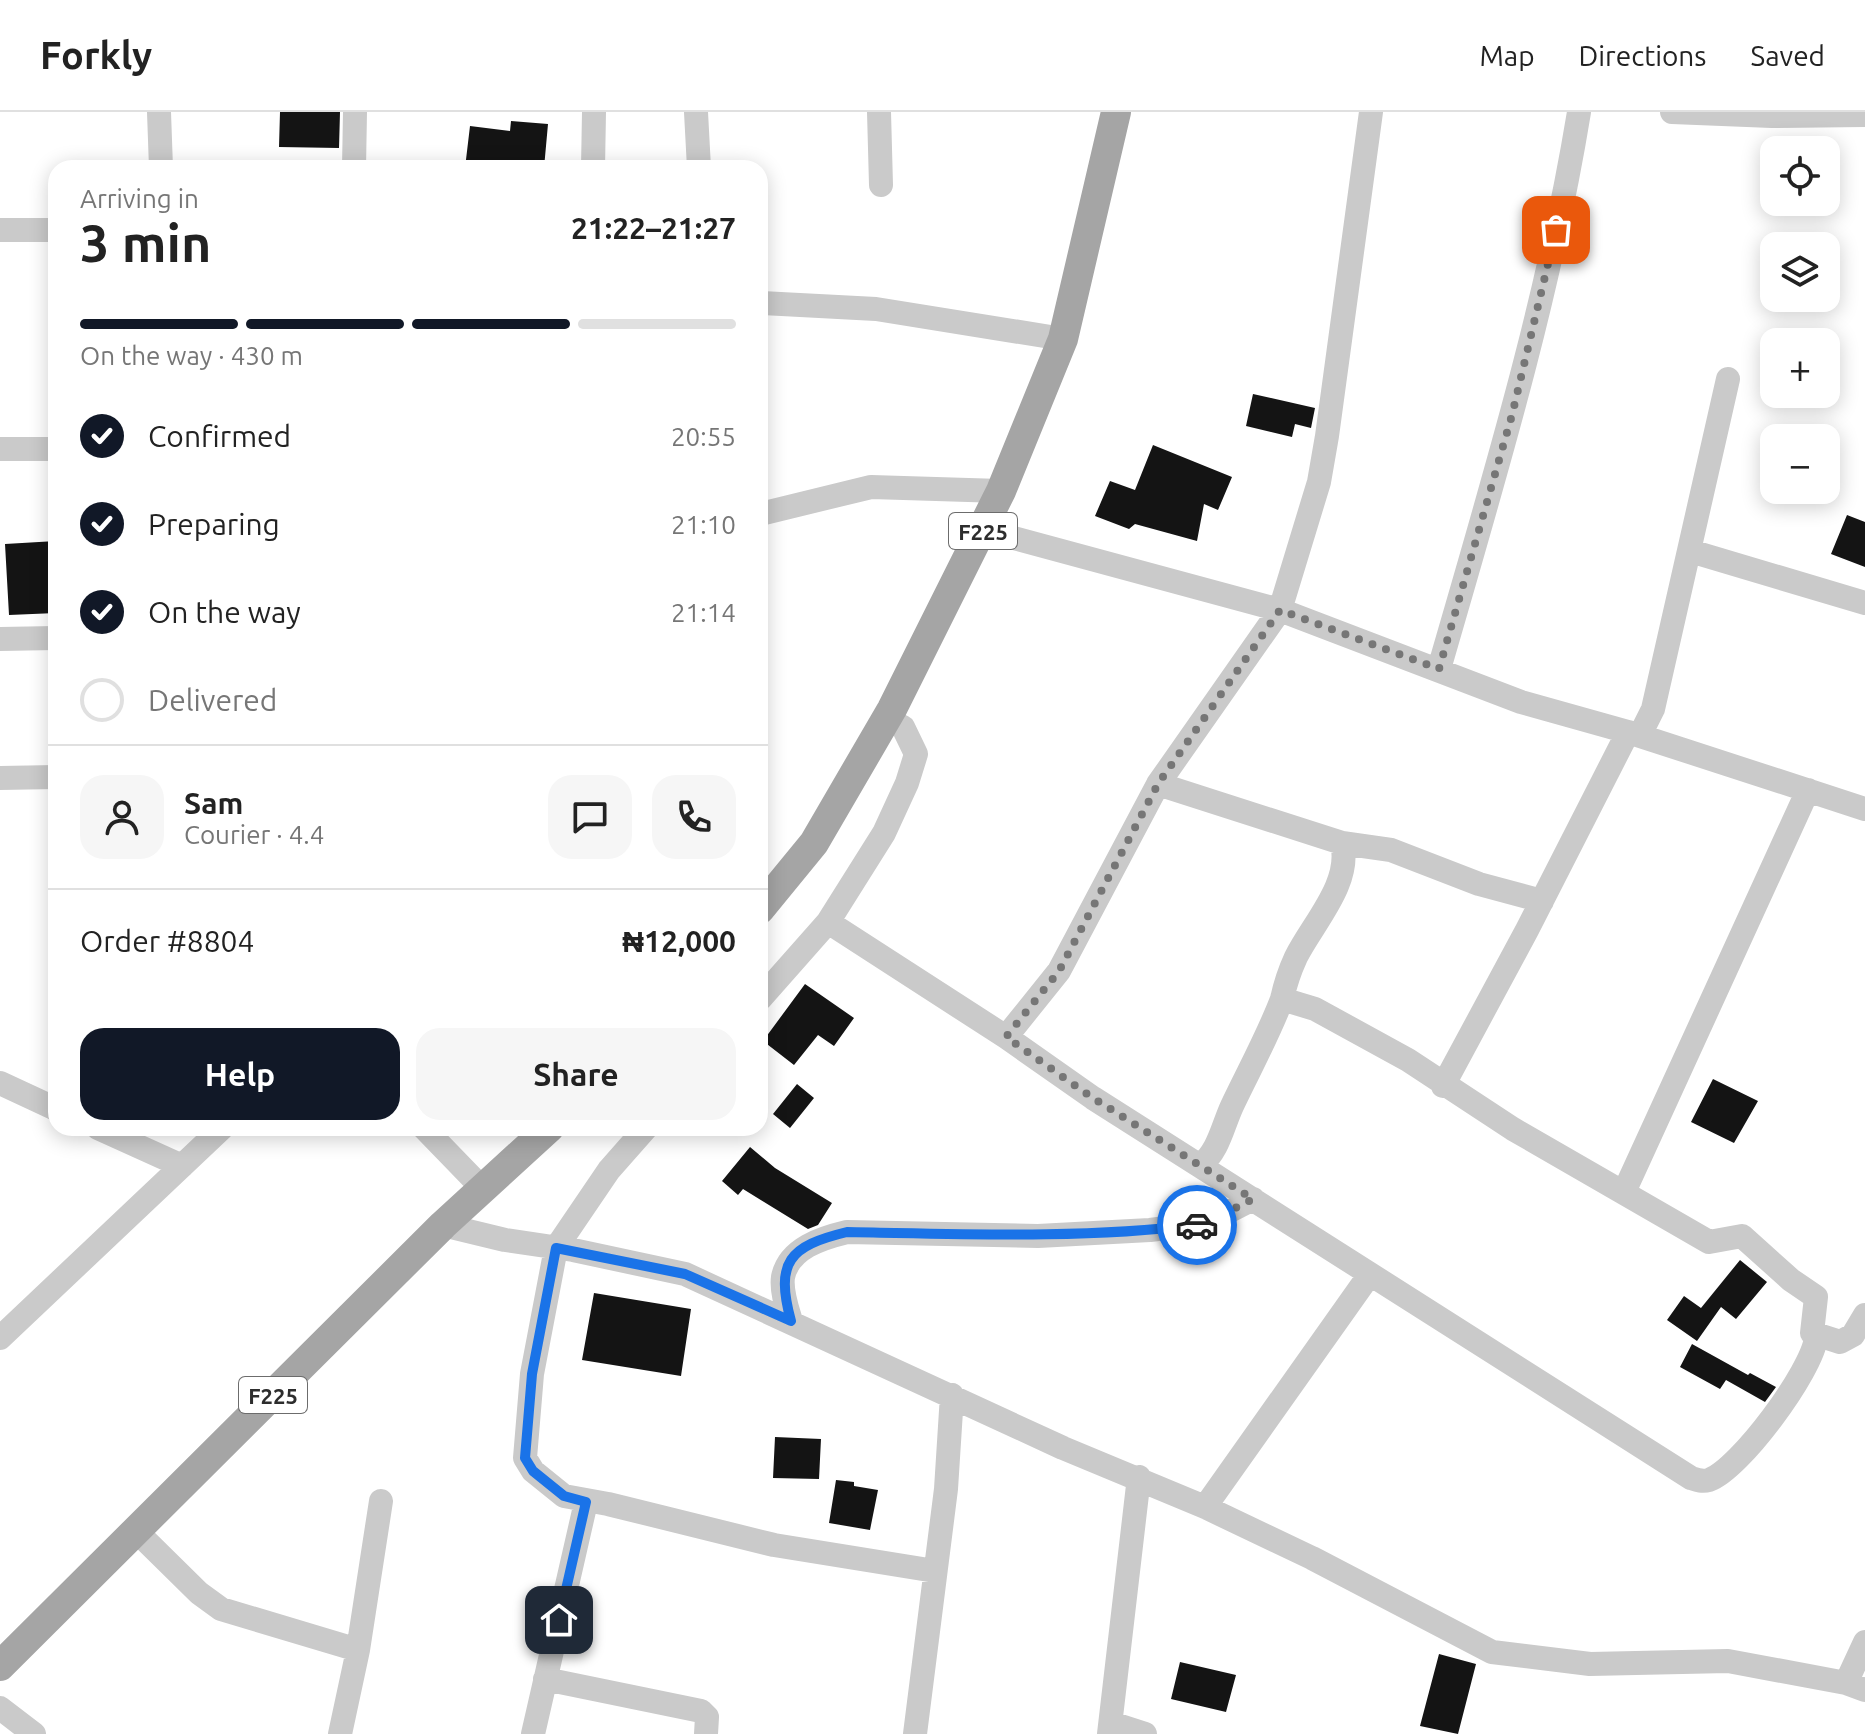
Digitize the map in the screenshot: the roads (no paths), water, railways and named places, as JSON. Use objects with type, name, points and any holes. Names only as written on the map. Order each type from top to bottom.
[{"type":"main road","name":"F225","points":[[768,899],[814,843],[886,719],[984,530],[1063,339],[1116,112]]},
{"type":"main road","name":"F225","points":[[0,1666],[443,1225],[541,1136]]},
{"type":"street","points":[[159,112],[161,160]]},
{"type":"street","points":[[354,160],[355,112]]},
{"type":"street","points":[[593,160],[594,112]]},
{"type":"street","points":[[696,112],[699,160]]},
{"type":"street","points":[[879,112],[881,185]]},
{"type":"street","points":[[1006,1037],[1059,971],[1158,784],[1280,610],[1319,482],[1371,112]]},
{"type":"street","points":[[1439,669],[1534,330],[1569,173],[1579,112]]},
{"type":"street","points":[[1672,112],[1865,115]]},
{"type":"street","points":[[0,230],[48,230]]},
{"type":"street","points":[[768,303],[876,309],[1063,339]]},
{"type":"street","points":[[1443,1086],[1634,734],[1653,709],[1728,379]]},
{"type":"street","points":[[0,449],[48,449]]},
{"type":"street","points":[[768,512],[871,487],[1001,491]]},
{"type":"street","points":[[984,530],[1280,610],[1521,702],[1634,734],[1865,809]]},
{"type":"street","points":[[1689,555],[1697,553],[1865,603]]},
{"type":"street","points":[[0,639],[48,638]]},
{"type":"street","points":[[768,990],[828,922],[884,833],[907,783],[916,754],[903,727],[886,719]]},
{"type":"street","points":[[0,778],[48,777]]},
{"type":"street","points":[[1158,784],[1342,843],[1391,850],[1479,884],[1542,901]]},
{"type":"street","points":[[1624,1192],[1808,790]]},
{"type":"street","points":[[1200,1166],[1215,1150],[1230,1109],[1282,999],[1295,959],[1341,878],[1345,854],[1342,843]]},
{"type":"street","points":[[828,922],[1006,1037],[1093,1098],[1691,1478],[1704,1482],[1722,1472],[1744,1451],[1796,1387],[1815,1347],[1816,1338],[1812,1333],[1816,1297],[1791,1280],[1742,1236],[1709,1242],[1513,1129],[1443,1086],[1408,1060],[1315,1009],[1282,999]]},
{"type":"street","points":[[0,1083],[48,1105]]},
{"type":"street","points":[[116,1136],[182,1166]]},
{"type":"street","points":[[0,1338],[214,1136]]},
{"type":"street","points":[[432,1136],[484,1190]]},
{"type":"street","points":[[639,1136],[609,1170],[556,1248],[532,1374],[525,1458],[533,1471],[564,1496],[586,1502],[608,1504],[774,1545],[935,1571]]},
{"type":"street","points":[[791,1321],[783,1279],[788,1264],[816,1239],[847,1232],[1038,1236],[1150,1230],[1206,1223],[1253,1199]]},
{"type":"street","points":[[443,1225],[685,1274],[1063,1448],[1205,1507],[1312,1558],[1492,1652],[1590,1664],[1728,1661],[1856,1687],[1865,1642]]},
{"type":"street","points":[[1205,1507],[1370,1274]]},
{"type":"street","points":[[1812,1333],[1840,1342],[1853,1335],[1865,1315]]},
{"type":"street","points":[[915,1734],[946,1489],[952,1395]]},
{"type":"street","points":[[1139,1477],[1110,1728],[1145,1734]]},
{"type":"street","points":[[340,1734],[358,1650],[381,1501]]},
{"type":"street","points":[[533,1734],[586,1502]]},
{"type":"street","points":[[136,1531],[199,1593],[221,1609],[358,1650]]},
{"type":"street","points":[[545,1679],[701,1711],[707,1717],[706,1734]]},
{"type":"street","points":[[0,1708],[34,1734]]}]
